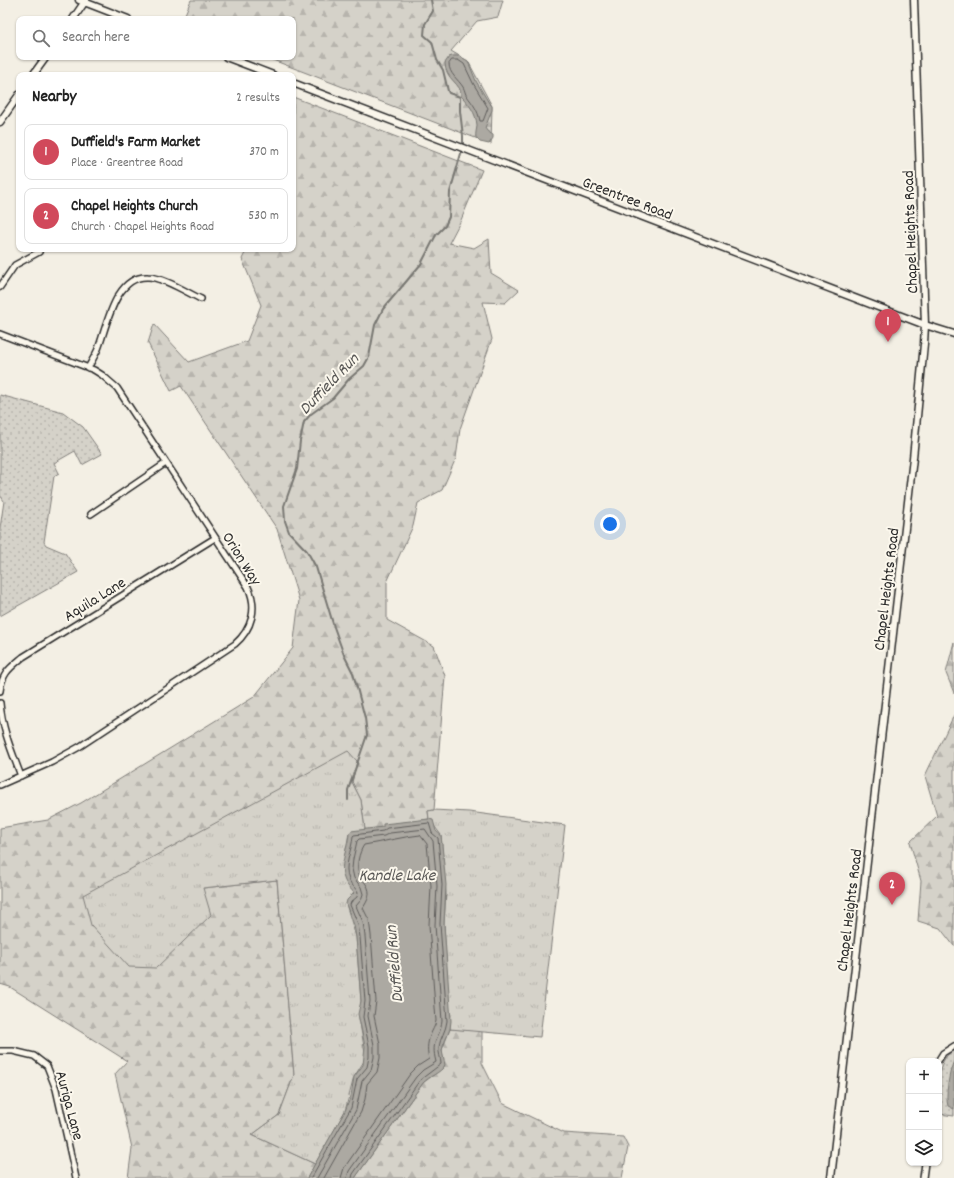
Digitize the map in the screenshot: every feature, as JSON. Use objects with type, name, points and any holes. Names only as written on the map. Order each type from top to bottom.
[{"type":"street","name":"Chapel Heights Road","points":[[831,1178],[913,458],[925,325],[914,0]]},
{"type":"street","points":[[75,16],[83,1],[120,16]]},
{"type":"street","points":[[35,72],[44,60]]},
{"type":"street","points":[[234,60],[265,72]]},
{"type":"street","name":"Greentree Road","points":[[296,84],[925,325],[954,334]]},
{"type":"street","points":[[0,122],[16,99]]},
{"type":"street","points":[[0,287],[15,265],[39,252]]},
{"type":"street","points":[[88,368],[98,350],[117,298],[127,283],[148,277],[161,280],[202,299]]},
{"type":"street","name":"Orion Way","points":[[0,334],[88,368],[102,375],[117,388],[244,581],[252,595],[253,604],[251,622],[247,631],[229,648],[101,733],[52,762],[0,785]]},
{"type":"street","points":[[91,514],[166,463]]},
{"type":"street","name":"Aquila Lane","points":[[0,691],[3,677],[9,669],[23,657],[215,538]]},
{"type":"street","points":[[0,703],[3,725],[21,776]]},
{"type":"street","points":[[940,1058],[944,1053],[954,1046]]},
{"type":"street","name":"Auriga Lane","points":[[0,1051],[14,1051],[34,1056],[47,1066],[56,1089],[76,1178]]},
{"type":"street","points":[[923,1178],[925,1166]]},
{"type":"green space","points":[[191,0],[503,0],[498,17],[477,21],[451,51],[468,61],[492,106],[491,144],[273,60],[296,60],[296,16],[184,16]]},
{"type":"green space","points":[[296,98],[482,170],[461,220],[449,243],[474,248],[489,239],[491,273],[519,290],[505,303],[483,302],[492,339],[460,429],[456,458],[442,490],[418,503],[413,526],[387,582],[387,620],[434,646],[445,676],[434,810],[428,811],[429,819],[365,830],[361,800],[352,782],[357,761],[203,888],[277,880],[294,1075],[279,1115],[252,1135],[315,1164],[307,1178],[128,1178],[132,1148],[115,1074],[127,1061],[10,987],[0,984],[0,828],[48,820],[81,803],[254,697],[293,648],[299,600],[277,529],[181,386],[171,391],[148,343],[154,324],[189,362],[247,341],[261,305],[242,259],[246,252],[296,252]]},
{"type":"green space","points":[[0,395],[63,412],[83,427],[102,454],[82,465],[75,451],[54,463],[59,473],[54,476],[44,542],[46,545],[65,553],[78,572],[0,616],[0,528],[4,501],[0,495]]},
{"type":"green space","points":[[954,642],[954,693],[946,673]]},
{"type":"green space","points":[[954,715],[954,946],[940,928],[918,921],[921,881],[910,842],[937,816],[925,776]]},
{"type":"green space","points":[[348,751],[357,761],[352,782],[361,800],[365,830],[349,833],[343,866],[354,893],[346,904],[356,937],[361,1001],[359,1018],[366,1058],[354,1077],[345,1111],[315,1164],[252,1135],[279,1115],[294,1075],[277,880],[203,888],[211,915],[156,968],[129,967],[91,925],[83,895]]},
{"type":"green space","points":[[428,811],[469,812],[565,825],[540,1037],[450,1029],[444,924],[446,893],[441,835],[429,819]]},
{"type":"green space","points":[[450,1029],[482,1031],[482,1063],[502,1103],[564,1133],[623,1137],[628,1147],[622,1178],[355,1178],[423,1083],[444,1067],[442,1050]]},
{"type":"green space","points":[[954,1050],[954,1116],[942,1114],[942,1065],[947,1055]]},
{"type":"water","points":[[459,56],[468,61],[476,81],[492,106],[492,110],[485,128],[493,135],[493,138],[489,144],[480,142],[476,138],[477,125],[474,113],[461,96],[459,88],[448,74],[445,63],[449,57]]},
{"type":"water","name":"Kandle Lake","points":[[429,819],[433,820],[436,831],[441,835],[446,885],[444,924],[451,1021],[450,1029],[442,1051],[445,1065],[441,1070],[423,1083],[355,1178],[307,1178],[345,1111],[351,1096],[354,1077],[363,1065],[365,1046],[358,1014],[361,1001],[356,937],[354,925],[346,904],[347,900],[354,893],[346,883],[343,871],[349,833],[351,831],[383,827],[383,824]]},
{"type":"water","points":[[954,1061],[954,1109],[948,1106],[947,1090]]},
{"type":"waterway","name":"Duffield Run","points":[[431,0],[433,11],[425,24],[424,35],[432,42],[437,60],[443,70],[449,93],[460,97],[463,146]]},
{"type":"waterway","name":"Duffield Run","points":[[348,800],[348,790],[367,735],[365,718],[353,673],[344,655],[334,627],[316,567],[307,551],[289,532],[285,521],[284,506],[297,469],[304,422],[311,414],[333,398],[349,379],[364,366],[369,357],[375,325],[383,309],[421,264],[436,235],[445,226],[449,217],[450,192],[462,150]]},
{"type":"place","name":"Duffield's Farm Market","points":[[888,342]]},
{"type":"place","name":"Chapel Heights Church","points":[[892,905]]}]
